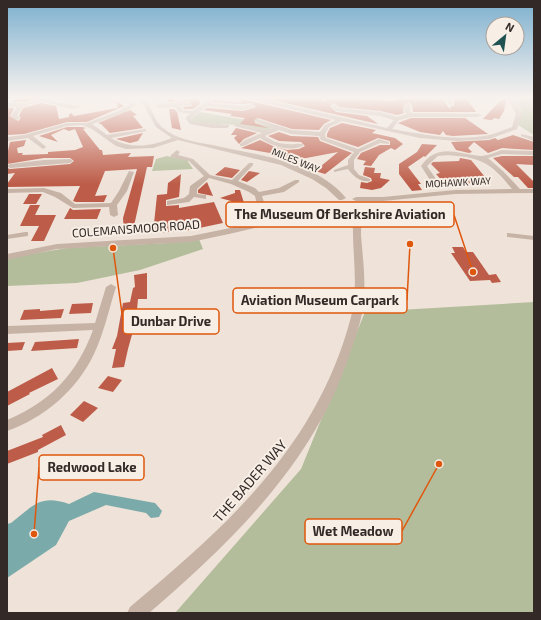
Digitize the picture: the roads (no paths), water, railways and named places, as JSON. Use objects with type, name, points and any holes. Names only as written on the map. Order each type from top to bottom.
[{"type":"street","points":[[46,126],[50,128]]},
{"type":"street","points":[[7,139],[29,136],[50,128],[61,126]]},
{"type":"street","points":[[93,126],[98,128],[107,137],[118,144],[132,147],[157,145],[178,138]]},
{"type":"street","name":"MILES WAY","points":[[159,126],[178,138],[284,164],[310,174],[356,202]]},
{"type":"street","points":[[203,126],[211,128],[227,126]]},
{"type":"street","points":[[240,126],[267,132]]},
{"type":"street","points":[[273,126],[291,132],[322,134]]},
{"type":"street","points":[[322,134],[327,126]]},
{"type":"street","points":[[372,126],[441,139],[483,139],[504,135],[515,128],[516,126]]},
{"type":"street","points":[[389,129],[392,126]]},
{"type":"street","points":[[242,145],[247,141],[279,128]]},
{"type":"street","points":[[107,137],[143,131]]},
{"type":"street","points":[[322,134],[323,139],[358,151]]},
{"type":"street","points":[[523,135],[534,139]]},
{"type":"street","points":[[29,136],[42,145],[31,146]]},
{"type":"street","points":[[261,136],[265,140],[292,149],[301,145]]},
{"type":"street","points":[[368,180],[357,176],[351,167],[351,160],[358,151],[376,140],[387,143]]},
{"type":"street","points":[[443,144],[443,153]]},
{"type":"street","points":[[434,182],[426,172],[424,166],[429,160],[443,153],[482,158],[502,152],[534,153]]},
{"type":"street","points":[[172,154],[191,160],[208,176],[233,182],[252,190],[258,195],[262,206],[274,221]]},
{"type":"street","points":[[8,167],[63,158],[70,161]]},
{"type":"street","points":[[482,158],[504,174],[517,190]]},
{"type":"street","points":[[233,182],[251,164]]},
{"type":"street","points":[[336,171],[351,167],[361,168]]},
{"type":"street","points":[[426,172],[434,171]]},
{"type":"street","points":[[7,191],[44,190],[58,195],[73,206],[113,205],[118,200],[130,175],[119,178]]},
{"type":"street","points":[[193,195],[193,188],[208,176]]},
{"type":"street","points":[[258,195],[296,185]]},
{"type":"street","name":"MILES WAY","points":[[327,185],[342,203]]},
{"type":"street","name":"MOHAWK WAY","points":[[356,202],[432,193],[517,190],[534,191]]},
{"type":"street","points":[[170,203],[186,200],[193,195],[203,197]]},
{"type":"street","points":[[342,203],[356,202]]},
{"type":"street","points":[[342,203],[356,202]]},
{"type":"street","name":"THE BADER WAY","points":[[136,613],[198,561],[234,524],[271,485],[313,427],[334,386],[357,312],[360,257],[356,202]]},
{"type":"street","name":"THE BADER WAY","points":[[342,203],[357,222]]},
{"type":"street","name":"COLEMANSMOOR ROAD","points":[[7,256],[62,246],[140,243],[190,239],[274,221],[342,203]]},
{"type":"street","points":[[113,205],[114,215]]},
{"type":"street","points":[[7,236],[25,234]]},
{"type":"street","points":[[510,235],[534,238]]},
{"type":"street","points":[[7,426],[26,418],[50,401],[76,375],[88,354],[111,287]]},
{"type":"street","points":[[7,330],[98,326]]},
{"type":"water","points":[[94,492],[155,503],[162,511],[159,517],[151,518],[146,513],[106,505],[69,521],[56,545],[7,578],[7,524],[11,523],[37,503],[51,500],[69,504]]},
{"type":"place","name":"Aviation Museum Carpark","points":[[410,244]]},
{"type":"place","name":"Dunbar Drive","points":[[113,248]]},
{"type":"place","name":"The Museum Of Berkshire Aviation","points":[[473,272]]},
{"type":"place","name":"Wet Meadow","points":[[439,464]]},
{"type":"place","name":"Redwood Lake","points":[[34,534]]}]
